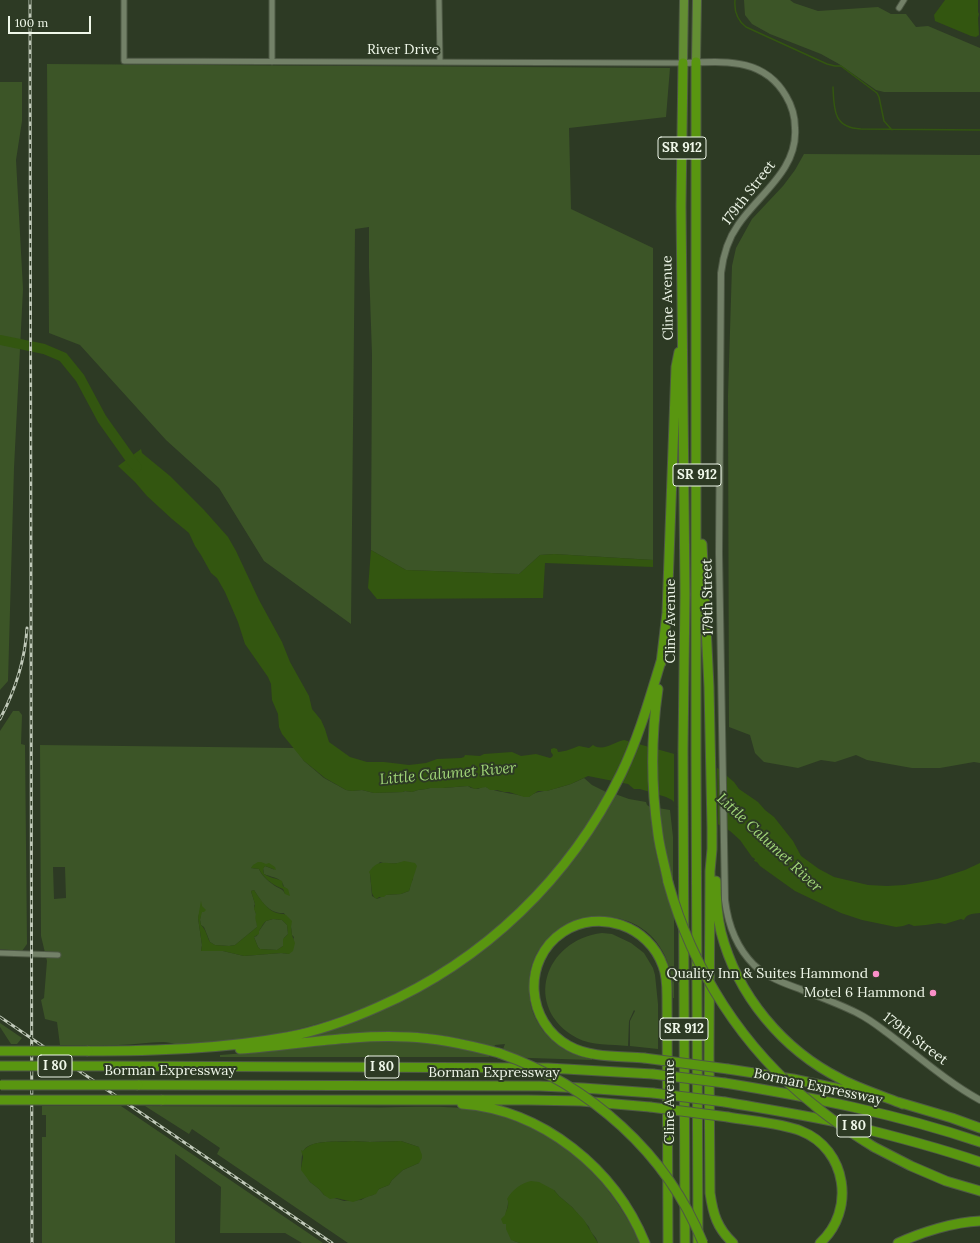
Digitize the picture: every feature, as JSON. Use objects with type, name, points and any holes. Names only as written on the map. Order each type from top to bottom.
[{"type":"highway","name":"Cline Avenue","points":[[696,62],[696,820],[698,1243]]},
{"type":"highway","name":"Cline Avenue","points":[[683,63],[681,206],[685,594],[683,748],[685,1243]]},
{"type":"highway","points":[[683,333],[676,366],[666,613],[653,730],[652,767],[658,835],[668,882],[682,925],[696,956],[718,997],[745,1036],[799,1093],[814,1106],[874,1147],[911,1166],[946,1181],[980,1191]]},
{"type":"highway","points":[[697,490],[703,561],[711,762],[712,849],[710,871],[709,1048],[710,1194],[712,1210],[717,1223],[725,1235],[733,1243]]},
{"type":"highway","points":[[175,1050],[246,1043],[288,1036],[325,1027],[392,1001],[453,967],[482,946],[513,920],[537,896],[576,849],[609,796],[626,763],[640,728],[662,658]]},
{"type":"highway","points":[[712,849],[716,877],[717,906],[721,931],[729,958],[741,983],[757,1009],[796,1051],[818,1066],[841,1080],[903,1104]]},
{"type":"highway","points":[[668,1243],[667,996],[664,966],[651,944],[631,928],[610,922],[589,922],[576,926],[563,932],[552,943],[539,962],[535,974],[534,997],[541,1016],[547,1027],[562,1042],[591,1054],[644,1058],[728,1069],[808,1082],[903,1104],[952,1118],[980,1128]]},
{"type":"highway","points":[[0,1051],[230,1050],[375,1037],[408,1037],[446,1041],[473,1046],[498,1053],[546,1074],[580,1093],[614,1119],[639,1142],[677,1191],[698,1228],[704,1243]]},
{"type":"highway","name":"Borman Expressway","points":[[0,1066],[548,1068],[653,1074],[725,1083],[816,1099],[919,1124],[980,1142]]},
{"type":"highway","name":"Borman Expressway","points":[[0,1084],[540,1086],[653,1093],[781,1111],[844,1124],[915,1142],[980,1162]]},
{"type":"highway","points":[[0,1100],[468,1099],[581,1101],[650,1107],[783,1126],[801,1131],[820,1143],[836,1164],[840,1175],[843,1187],[843,1200],[839,1216],[832,1230],[820,1243]]},
{"type":"highway","points":[[417,1100],[465,1104],[507,1113],[550,1133],[573,1148],[605,1178],[628,1209],[639,1228],[645,1243]]},
{"type":"highway","points":[[898,1243],[951,1225],[980,1221]]},
{"type":"main road","name":"Cline Avenue","points":[[683,63],[684,0]]},
{"type":"main road","name":"Cline Avenue","points":[[696,62],[697,0]]},
{"type":"street","name":"River Drive","points":[[124,0],[124,61],[683,63]]},
{"type":"street","points":[[272,0],[272,62]]},
{"type":"street","points":[[439,0],[440,62]]},
{"type":"street","points":[[899,8],[904,0]]},
{"type":"street","name":"179th Street","points":[[683,63],[739,63],[754,67],[779,85],[787,98],[794,116],[796,130],[793,150],[788,162],[777,179],[736,228],[725,252],[721,273],[719,553],[725,900],[729,923],[739,946],[755,966],[773,978],[859,1014],[876,1024],[954,1084],[980,1100]]},
{"type":"street","points":[[0,952],[58,955]]},
{"type":"shaded area","points":[[744,0],[790,0],[794,3],[818,11],[878,7],[891,14],[906,14],[916,27],[928,26],[980,48],[980,92],[884,92],[876,90],[839,64],[821,54],[770,34],[752,24],[745,15]]},
{"type":"shaded area","points":[[47,64],[670,68],[666,117],[569,128],[571,209],[653,248],[653,560],[554,554],[540,555],[519,574],[406,570],[371,550],[372,354],[369,227],[355,229],[351,624],[264,561],[219,488],[166,440],[80,345],[49,333]]},
{"type":"shaded area","points":[[0,82],[22,82],[22,121],[16,160],[23,289],[14,468],[8,681],[0,690]]},
{"type":"shaded area","points":[[804,154],[980,155],[980,763],[974,762],[940,768],[912,768],[867,760],[856,755],[835,762],[821,760],[798,768],[764,762],[755,753],[750,735],[729,727],[728,396],[732,266],[736,248],[752,219],[783,186],[795,170]]},
{"type":"shaded area","points":[[13,711],[19,711],[22,715],[21,744],[25,745],[27,944],[22,951],[0,949],[0,731]]},
{"type":"shaded area","points":[[40,745],[295,748],[304,761],[324,778],[346,790],[362,790],[374,793],[412,792],[430,788],[468,786],[478,789],[486,787],[529,797],[536,793],[576,782],[584,778],[592,785],[606,792],[583,831],[550,875],[516,910],[479,941],[440,969],[397,993],[353,1012],[307,1027],[259,1037],[211,1042],[180,1044],[152,1042],[129,1045],[60,1045],[57,1022],[45,1019],[41,1000],[44,998],[47,961],[41,936]],"holes":[[[380,862],[386,864],[410,862],[413,879],[409,891],[401,894],[386,895],[377,899],[372,896],[370,874]],[[266,864],[275,870],[265,866],[263,868],[264,874],[282,882],[285,894],[266,878],[259,869],[251,868]],[[53,867],[65,867],[66,898],[54,899]],[[254,890],[270,909],[279,913],[284,913],[294,937],[289,954],[281,953],[244,956],[223,951],[201,951],[202,945],[198,918],[202,904],[200,920],[201,925],[204,927],[210,942],[215,945],[235,945],[257,927],[255,904],[251,891]]]},
{"type":"shaded area","points":[[615,794],[629,799],[646,802],[650,807],[656,853],[674,916],[674,998],[669,966],[665,956],[651,936],[632,923],[610,917],[587,918],[565,926],[547,939],[534,959],[529,988],[530,1002],[533,1012],[537,1021],[547,1035],[567,1051],[592,1060],[500,1057],[505,1044],[495,1045],[494,1047],[452,1037],[420,1033],[366,1033],[295,1039],[367,1015],[504,931]]},
{"type":"shaded area","points":[[658,808],[670,810],[673,837],[672,880],[665,851]]},
{"type":"shaded area","points":[[273,919],[282,920],[287,925],[288,934],[284,938],[283,946],[277,950],[260,949],[254,937],[257,936],[266,921]]},
{"type":"shaded area","points":[[602,933],[612,934],[631,943],[644,953],[653,968],[658,1004],[658,1049],[630,1046],[630,1021],[635,1011],[634,1010],[629,1021],[628,1046],[595,1044],[583,1041],[560,1025],[550,1010],[545,993],[547,977],[554,961],[566,948],[582,938]]},
{"type":"shaded area","points":[[0,1023],[22,1038],[17,1044],[11,1044],[0,1027]]},
{"type":"shaded area","points":[[408,1040],[444,1044],[490,1055],[489,1057],[220,1057],[220,1055],[369,1041]]},
{"type":"shaded area","points":[[42,1106],[121,1106],[323,1243],[302,1243],[285,1233],[220,1233],[221,1187],[175,1154],[175,1243],[42,1243],[42,1137],[46,1137],[46,1115],[42,1115]]},
{"type":"shaded area","points":[[145,1106],[444,1107],[469,1109],[498,1115],[525,1125],[550,1138],[572,1154],[592,1172],[611,1193],[640,1243],[598,1243],[589,1227],[572,1207],[554,1190],[508,1201],[506,1217],[509,1231],[514,1241],[520,1243],[348,1243],[217,1154],[220,1148],[192,1129],[189,1134]],"holes":[[[333,1141],[401,1141],[419,1147],[419,1163],[403,1170],[392,1180],[389,1185],[379,1189],[373,1195],[361,1200],[344,1201],[324,1195],[310,1182],[301,1167],[303,1152],[311,1145]]]},
{"type":"water","points":[[945,0],[978,0],[979,35],[976,37],[971,36],[935,21],[934,15]]},
{"type":"water","points":[[141,449],[142,453],[170,476],[204,510],[228,537],[259,600],[282,642],[290,662],[309,696],[312,709],[321,720],[329,742],[350,757],[367,762],[384,762],[409,765],[426,763],[437,759],[461,758],[465,755],[480,756],[484,754],[512,752],[521,756],[536,754],[550,758],[553,755],[551,749],[554,748],[557,749],[558,752],[566,751],[579,746],[589,748],[593,745],[597,747],[605,747],[624,740],[714,765],[734,782],[739,789],[758,802],[774,817],[793,841],[801,856],[819,869],[834,877],[868,885],[904,885],[937,879],[965,870],[980,863],[980,913],[969,915],[964,920],[961,919],[945,924],[939,923],[914,926],[909,924],[896,927],[862,920],[841,913],[795,891],[760,866],[754,861],[755,859],[740,840],[730,831],[714,822],[677,805],[666,797],[640,789],[634,789],[628,784],[588,776],[571,784],[547,791],[538,791],[529,797],[524,797],[509,792],[490,790],[486,787],[475,789],[468,786],[430,788],[412,792],[374,793],[362,790],[346,790],[325,778],[304,761],[282,734],[279,727],[278,714],[272,700],[271,684],[268,677],[245,644],[238,622],[217,578],[211,573],[189,533],[147,496],[118,466]]},
{"type":"water","points":[[371,550],[406,570],[519,574],[540,555],[554,554],[653,560],[653,567],[545,563],[543,598],[377,599],[368,588]]},
{"type":"water","points":[[404,861],[415,863],[417,866],[409,891],[401,894],[386,895],[377,899],[375,898],[372,893],[369,872],[377,864],[399,863]]},
{"type":"water","points":[[258,862],[266,864],[269,863],[275,867],[276,870],[265,866],[263,869],[264,874],[282,881],[283,886],[288,889],[290,896],[285,894],[283,889],[269,881],[259,869],[251,868]]},
{"type":"water","points":[[254,890],[270,910],[285,914],[292,921],[292,935],[295,943],[293,951],[289,954],[281,953],[244,956],[223,951],[201,951],[202,945],[198,918],[201,901],[202,906],[206,910],[202,912],[200,920],[201,925],[210,942],[215,945],[235,945],[257,927],[254,909],[255,904],[251,891]],"holes":[[[273,919],[282,920],[287,925],[288,934],[283,939],[283,946],[277,950],[260,949],[254,937],[259,934],[259,931],[264,923]]]},
{"type":"water","points":[[353,1141],[401,1141],[419,1147],[422,1158],[419,1163],[403,1170],[392,1180],[389,1185],[379,1189],[376,1194],[353,1202],[336,1198],[330,1199],[310,1182],[301,1170],[303,1157],[301,1150],[303,1151],[313,1144]]},
{"type":"water","points":[[531,1181],[539,1182],[554,1190],[584,1220],[598,1243],[520,1243],[511,1240],[506,1229],[506,1224],[503,1224],[501,1219],[505,1215],[508,1207],[507,1199],[517,1187]]},
{"type":"pier","points":[[674,752],[702,757],[717,765],[718,827],[690,815],[674,805]]},
{"type":"waterway","points":[[735,0],[737,15],[746,27],[827,64],[841,66],[877,93],[884,121],[892,130]]},
{"type":"waterway","points":[[833,87],[837,116],[840,121],[852,128],[980,130]]},
{"type":"waterway","name":"Little Calumet River","points":[[0,340],[44,349],[63,357],[80,378],[102,419],[137,467]]},
{"type":"railway","points":[[30,0],[32,1243]]},
{"type":"railway","points":[[0,719],[15,686],[22,663],[27,628]]},
{"type":"railway","points":[[0,1017],[332,1243]]},
{"type":"place","name":"Quality Inn & Suites Hammond","points":[[876,974]]},
{"type":"place","name":"Motel 6 Hammond","points":[[933,993]]}]
